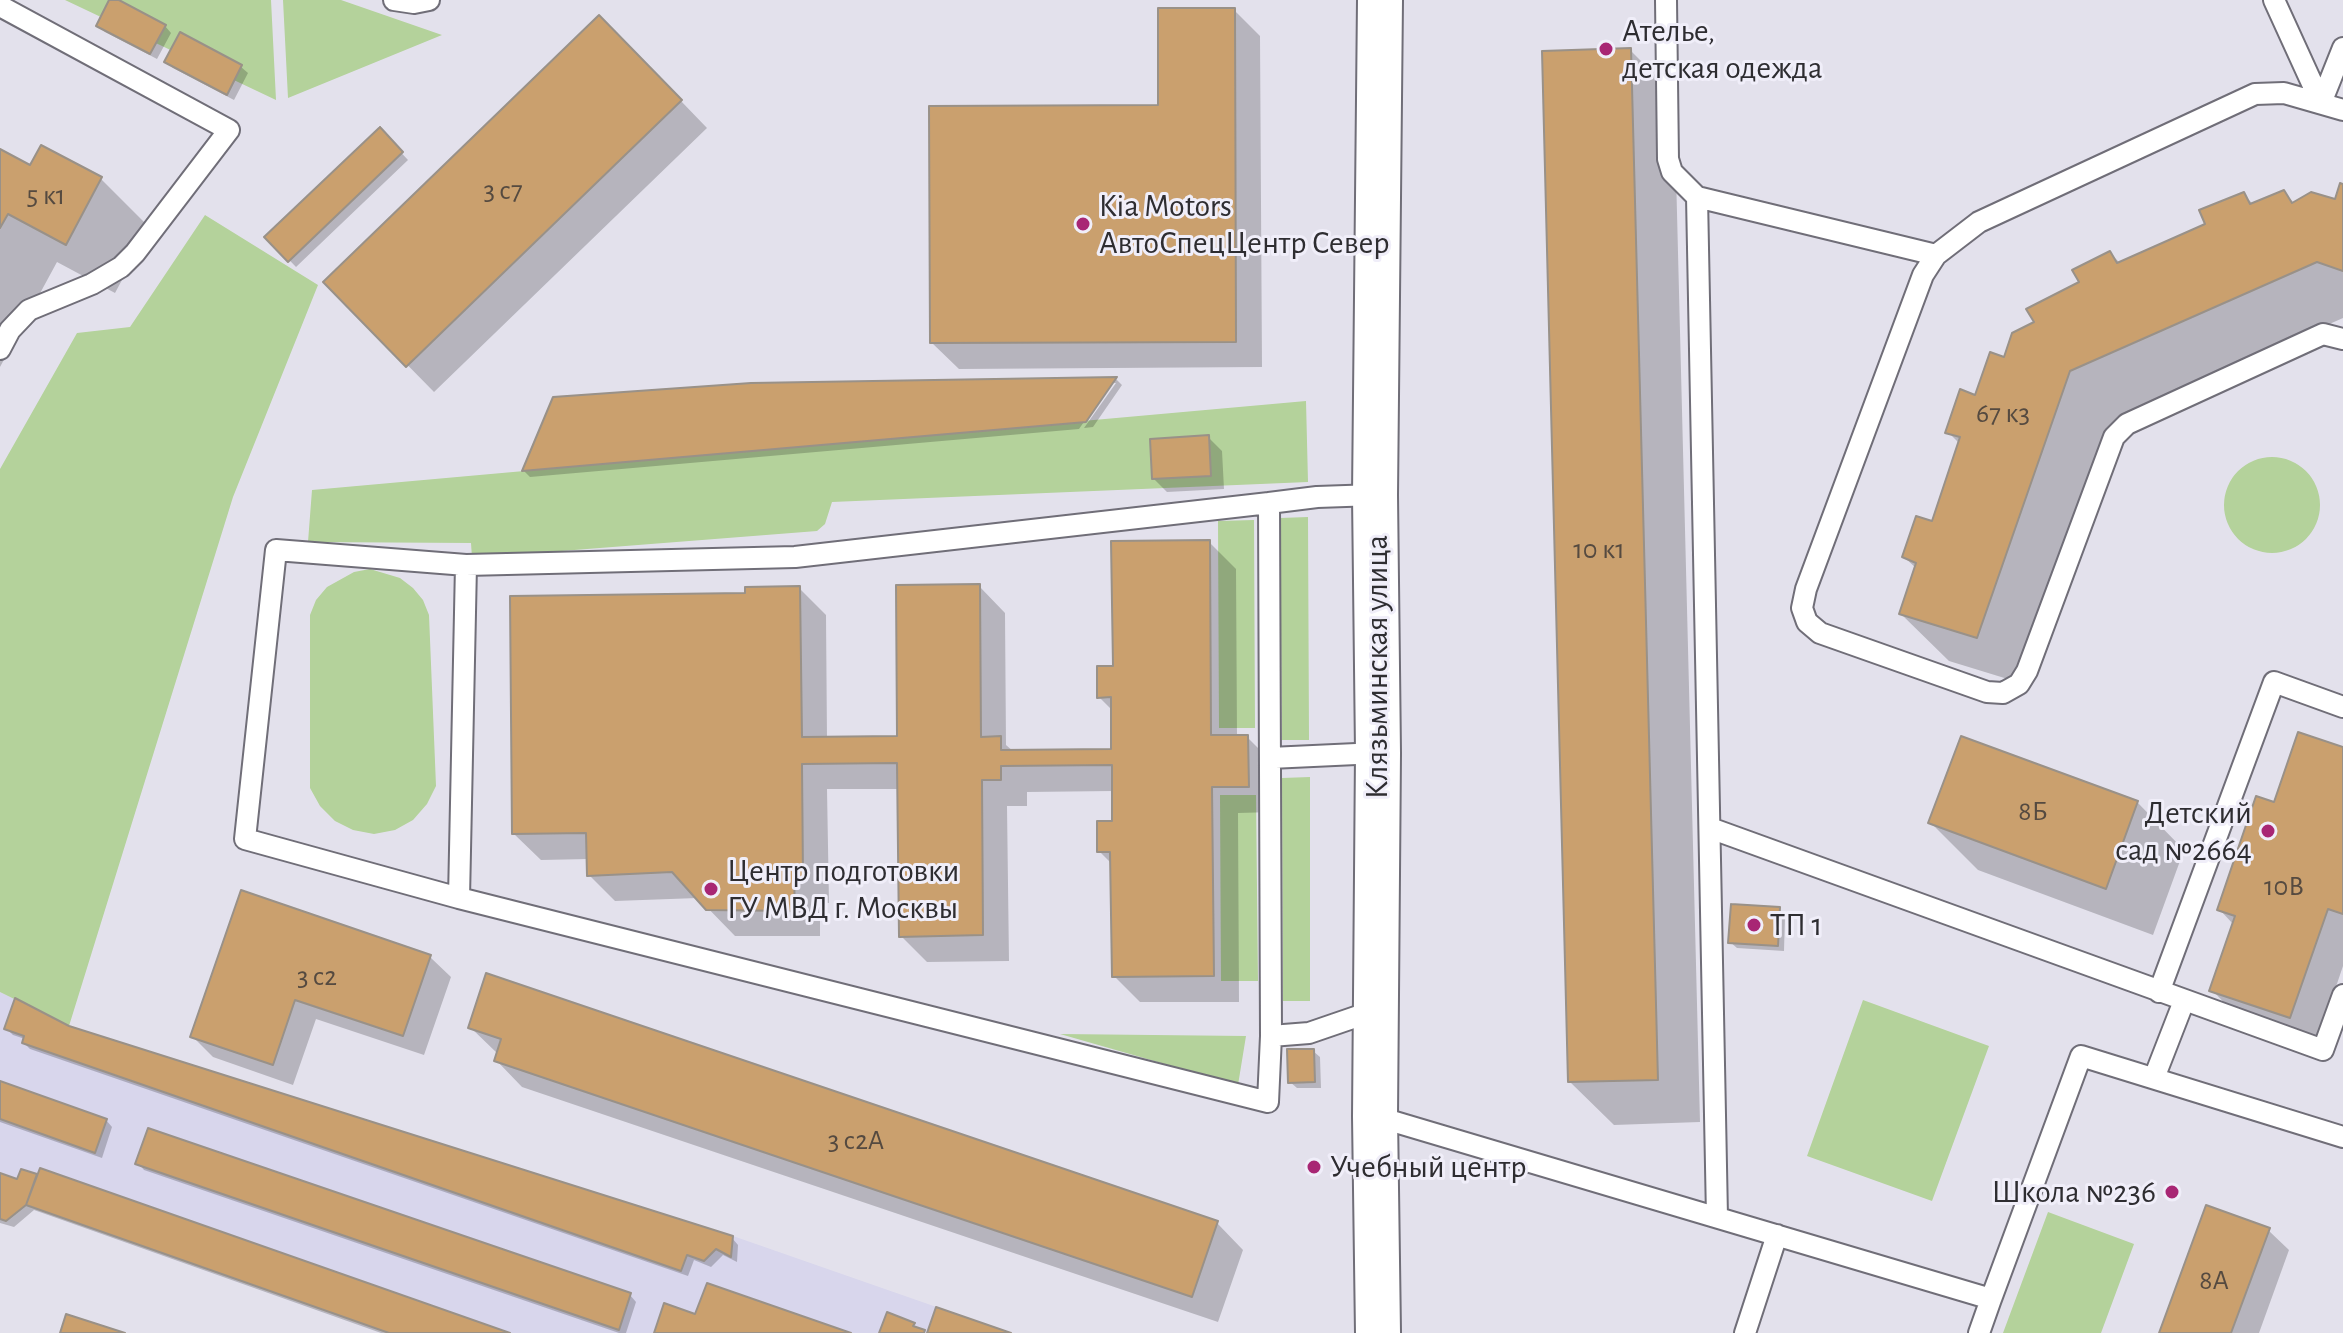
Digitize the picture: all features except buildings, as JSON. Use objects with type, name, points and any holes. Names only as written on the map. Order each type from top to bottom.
[{"type":"street","name":"Клязьминская улица","points":[[1378,1333],[1375,495],[1380,0]]},
{"type":"lane","points":[[394,0],[414,3],[429,0]]},
{"type":"lane","points":[[1666,0],[1668,159],[1672,172],[1697,197],[1936,255]]},
{"type":"lane","points":[[2274,0],[2321,103]]},
{"type":"lane","points":[[0,6],[229,130],[121,267],[92,284],[29,310],[10,330],[0,349]]},
{"type":"lane","points":[[2321,103],[2343,48]]},
{"type":"lane","points":[[2343,110],[2284,93],[2255,94],[1979,222],[1936,255],[1918,289],[1806,589],[1802,608],[1807,622],[1820,633],[1987,692],[2003,693],[2019,684],[2027,671],[2114,437],[2127,424],[2323,334],[2343,339]]},
{"type":"lane","points":[[1697,197],[1717,1217]]},
{"type":"lane","points":[[1269,503],[1271,1036],[1268,1102],[459,898],[245,839],[276,550],[466,565],[795,557],[1317,497],[1375,495]]},
{"type":"lane","points":[[459,898],[466,565]]},
{"type":"lane","points":[[2159,992],[2274,682],[2343,707]]},
{"type":"lane","points":[[1270,758],[1378,753]]},
{"type":"lane","points":[[1710,828],[2323,1050],[2343,995]]},
{"type":"lane","points":[[2154,1078],[2184,1001]]},
{"type":"lane","points":[[1271,1036],[1309,1033],[1376,1010]]},
{"type":"lane","points":[[1979,1333],[2081,1056],[2343,1137]]},
{"type":"lane","points":[[1375,1116],[1991,1299]]},
{"type":"lane","points":[[1745,1333],[1777,1235]]},
{"type":"shaded area","points":[[0,992],[69,1026],[733,1236],[1011,1333],[389,1333],[27,1205],[6,1221],[0,1219]]},
{"type":"green space","points":[[65,0],[271,0],[276,100]]},
{"type":"green space","points":[[283,0],[341,0],[442,35],[288,98]]},
{"type":"green space","points":[[205,215],[318,285],[233,497],[69,1026],[0,992],[0,469],[77,333],[130,327]]},
{"type":"green space","points":[[1306,401],[1308,482],[832,502],[825,524],[817,531],[472,558],[471,543],[308,542],[312,490]]},
{"type":"green space","points":[[2272,457],[2290,460],[2306,471],[2317,487],[2320,505],[2317,523],[2306,539],[2290,550],[2272,553],[2254,550],[2238,539],[2227,523],[2224,505],[2227,487],[2238,471],[2254,460]]},
{"type":"green space","points":[[1308,517],[1309,740],[1282,740],[1280,518]]},
{"type":"green space","points":[[1254,520],[1255,728],[1219,728],[1218,521]]},
{"type":"green space","points":[[370,569],[400,578],[413,588],[423,600],[429,615],[436,786],[427,804],[413,820],[395,830],[374,834],[353,830],[335,821],[320,806],[310,788],[310,615],[316,600],[327,587],[354,572]]},
{"type":"green space","points":[[1310,777],[1310,1001],[1283,1001],[1282,778]]},
{"type":"green space","points":[[1220,795],[1256,795],[1258,981],[1221,981]]},
{"type":"green space","points":[[1863,1000],[1989,1046],[1932,1201],[1807,1156]]},
{"type":"green space","points":[[1060,1034],[1246,1036],[1238,1085]]},
{"type":"green space","points":[[2048,1212],[2134,1244],[2101,1333],[2003,1333]]},
{"type":"place","name":"Ателье, детская одежда","points":[[1606,49]]},
{"type":"place","name":"Kia Motors АвтоСпецЦентр Север","points":[[1083,224]]},
{"type":"place","name":"Детский сад №2664","points":[[2268,831]]},
{"type":"place","name":"Центр подготовки ГУ МВД г. Москвы","points":[[711,889]]},
{"type":"place","name":"ТП 1","points":[[1754,925]]},
{"type":"place","name":"Учебный центр","points":[[1314,1167]]},
{"type":"place","name":"Школа №236","points":[[2172,1192]]}]
